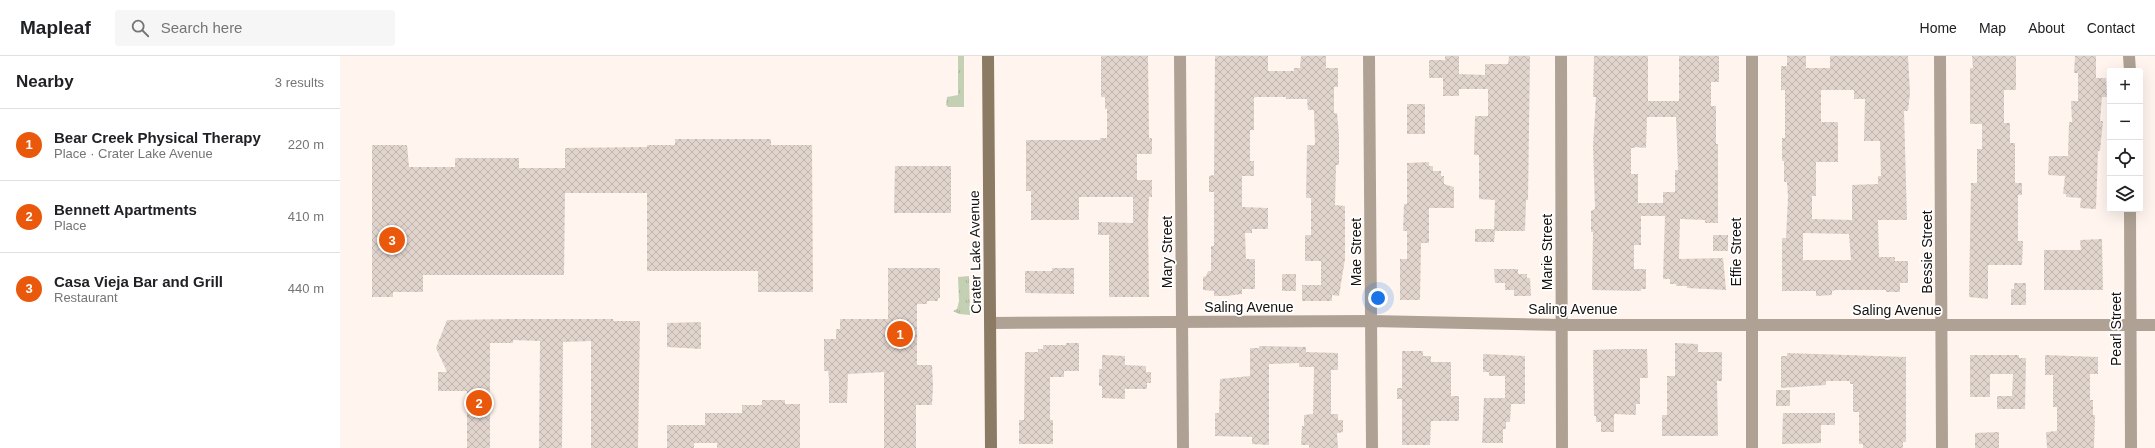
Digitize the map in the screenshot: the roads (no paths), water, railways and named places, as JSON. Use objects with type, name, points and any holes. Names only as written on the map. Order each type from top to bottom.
[{"type":"main road","name":"Crater Lake Avenue","points":[[988,56],[991,448]]},
{"type":"street","name":"Mary Street","points":[[1180,56],[1183,448]]},
{"type":"street","name":"Mae Street","points":[[1369,56],[1372,448]]},
{"type":"street","name":"Marie Street","points":[[1561,56],[1562,448]]},
{"type":"street","name":"Effie Street","points":[[1752,56],[1752,448]]},
{"type":"street","name":"Bessie Street","points":[[1940,56],[1942,448]]},
{"type":"street","points":[[2130,56],[2130,68]]},
{"type":"street","name":"Pearl Street","points":[[2130,212],[2131,448]]},
{"type":"street","name":"Saling Avenue","points":[[991,323],[1371,322],[1562,325],[2155,325]]},
{"type":"place","name":"Casa Vieja Bar and Grill","points":[[392,240]]},
{"type":"place","name":"Bear Creek Physical Therapy","points":[[900,334]]},
{"type":"place","name":"Bennett Apartments","points":[[479,403]]}]
